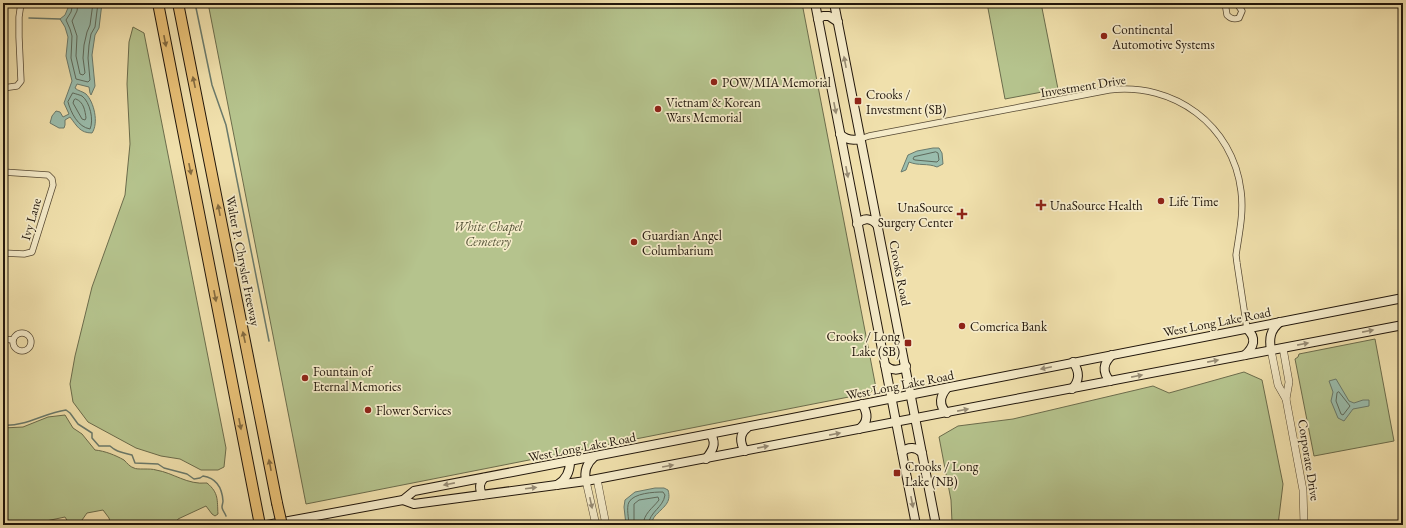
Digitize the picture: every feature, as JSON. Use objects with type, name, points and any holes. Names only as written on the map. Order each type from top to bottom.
[{"type":"highway","points":[[158,3],[260,525]]},
{"type":"highway","name":"Walter P. Chrysler Freeway","points":[[178,3],[282,525]]},
{"type":"main road","points":[[815,3],[916,525]]},
{"type":"main road","name":"Crooks Road","points":[[834,3],[936,525]]},
{"type":"main road","points":[[818,19],[823,16],[829,16],[838,22]]},
{"type":"main road","points":[[840,134],[849,140],[860,139]]},
{"type":"main road","points":[[857,224],[863,220],[869,219],[874,221],[878,227]]},
{"type":"main road","name":"West Long Lake Road","points":[[267,525],[403,500],[414,491],[747,428],[1073,362],[1403,298]]},
{"type":"main road","points":[[1271,350],[1271,333],[1280,322]]},
{"type":"main road","name":"West Long Lake Road","points":[[403,500],[414,504],[586,481],[1403,325]]},
{"type":"main road","points":[[1245,355],[1254,343],[1253,335],[1247,329]]},
{"type":"main road","points":[[1110,381],[1104,368],[1107,359],[1112,355]]},
{"type":"main road","points":[[1072,389],[1076,385],[1079,377],[1078,369],[1073,362]]},
{"type":"main road","points":[[885,365],[888,368],[895,370],[906,366]]},
{"type":"main road","points":[[947,388],[943,392],[941,401],[942,408],[947,413]]},
{"type":"main road","points":[[859,429],[865,424],[867,418],[867,413],[862,404]]},
{"type":"main road","points":[[744,451],[740,439],[742,433],[747,428]]},
{"type":"main road","points":[[706,459],[714,446],[714,440],[710,435]]},
{"type":"main road","points":[[902,452],[907,448],[913,448],[922,453]]},
{"type":"main road","points":[[586,481],[586,467],[594,457]]},
{"type":"main road","points":[[556,485],[568,474],[570,462]]},
{"type":"main road","points":[[482,495],[480,484],[484,478]]},
{"type":"street","points":[[3,88],[14,87],[20,84],[22,78],[19,37],[19,16],[21,3]]},
{"type":"street","points":[[1225,3],[1227,15],[1232,19],[1239,18],[1242,11],[1238,5],[1232,3]]},
{"type":"street","name":"Investment Drive","points":[[860,139],[933,123],[1120,89],[1140,89],[1174,99],[1199,115],[1216,132],[1226,147],[1236,170],[1241,191],[1242,206],[1236,255],[1247,329]]},
{"type":"street","name":"Ivy Lane","points":[[3,172],[44,174],[50,176],[53,185],[34,250],[28,254],[3,253]]},
{"type":"street","points":[[3,339],[13,340]]},
{"type":"street","name":"Corporate Drive","points":[[1283,348],[1289,382],[1286,399]]},
{"type":"street","name":"Corporate Drive","points":[[1271,350],[1278,385],[1286,399],[1303,490],[1304,525]]},
{"type":"street","points":[[597,479],[606,525]]},
{"type":"street","points":[[586,481],[596,525]]},
{"type":"green space","name":"White Chapel Cemetery","points":[[208,3],[802,3],[876,388],[869,393],[306,504]]},
{"type":"green space","points":[[987,3],[1041,3],[1058,89],[1005,99]]},
{"type":"green space","points":[[133,27],[144,33],[226,448],[224,467],[218,470],[201,470],[180,459],[161,456],[136,448],[88,422],[73,402],[70,384],[75,356],[92,287],[125,195],[130,144],[127,84],[129,42]]},
{"type":"green space","points":[[1375,339],[1394,441],[1314,456],[1295,359],[1299,354]]},
{"type":"green space","points":[[1244,372],[1262,380],[1283,484],[1278,525],[957,525],[952,522],[951,500],[939,437],[958,426],[1013,419],[1153,386],[1169,393]]},
{"type":"green space","points":[[65,415],[73,428],[82,434],[95,450],[117,456],[136,469],[153,469],[187,481],[207,483],[214,490],[218,514],[215,516],[212,514],[206,506],[178,519],[175,525],[111,525],[109,518],[103,510],[87,513],[82,520],[82,525],[70,525],[65,517],[27,525],[3,525],[3,428],[23,427],[48,417]]},
{"type":"water","points":[[70,3],[102,3],[99,28],[95,35],[92,55],[95,86],[91,95],[89,87],[77,84],[75,88],[86,94],[93,107],[95,113],[95,124],[92,133],[84,132],[70,117],[65,120],[64,128],[59,128],[50,123],[52,116],[56,111],[60,112],[63,117],[69,114],[64,103],[72,81],[66,56],[68,37],[65,27],[60,19],[65,15]]},
{"type":"water","points":[[939,148],[942,153],[943,164],[937,167],[909,162],[906,170],[901,172],[908,155],[917,151]]},
{"type":"water","points":[[1336,379],[1349,401],[1354,403],[1369,400],[1369,406],[1353,409],[1344,421],[1338,418],[1331,401],[1333,392],[1329,381]]},
{"type":"water","points":[[655,488],[664,488],[668,490],[669,498],[668,502],[654,517],[651,525],[626,525],[624,507],[625,500],[635,492]]},
{"type":"waterway","points":[[195,3],[212,85],[226,125],[269,341]]},
{"type":"waterway","points":[[29,18],[60,19]]},
{"type":"waterway","points":[[3,425],[19,424],[66,410],[78,424],[92,433],[92,438],[99,446],[110,446],[118,451],[132,455],[135,463],[158,464],[164,468],[187,474],[194,479],[203,476],[215,481],[220,487],[223,501],[222,508],[226,516]]},
{"type":"place","name":"Continental Automotive Systems","points":[[1104,36]]},
{"type":"place","name":"POW/MIA Memorial","points":[[714,82]]},
{"type":"place","name":"Crooks / Investment (SB)","points":[[858,101]]},
{"type":"place","name":"Vietnam & Korean Wars Memorial","points":[[658,109]]},
{"type":"place","name":"Life Time","points":[[1161,201]]},
{"type":"place","name":"UnaSource Health","points":[[1041,205]]},
{"type":"place","name":"UnaSource Surgery Center","points":[[962,214]]},
{"type":"place","name":"Guardian Angel Columbarium","points":[[634,242]]},
{"type":"place","name":"Comerica Bank","points":[[962,326]]},
{"type":"place","name":"Crooks / Long Lake (SB)","points":[[908,343]]},
{"type":"place","name":"Fountain of Eternal Memories","points":[[305,378]]},
{"type":"place","name":"Flower Services","points":[[368,410]]},
{"type":"place","name":"Crooks / Long Lake (NB)","points":[[897,473]]}]
